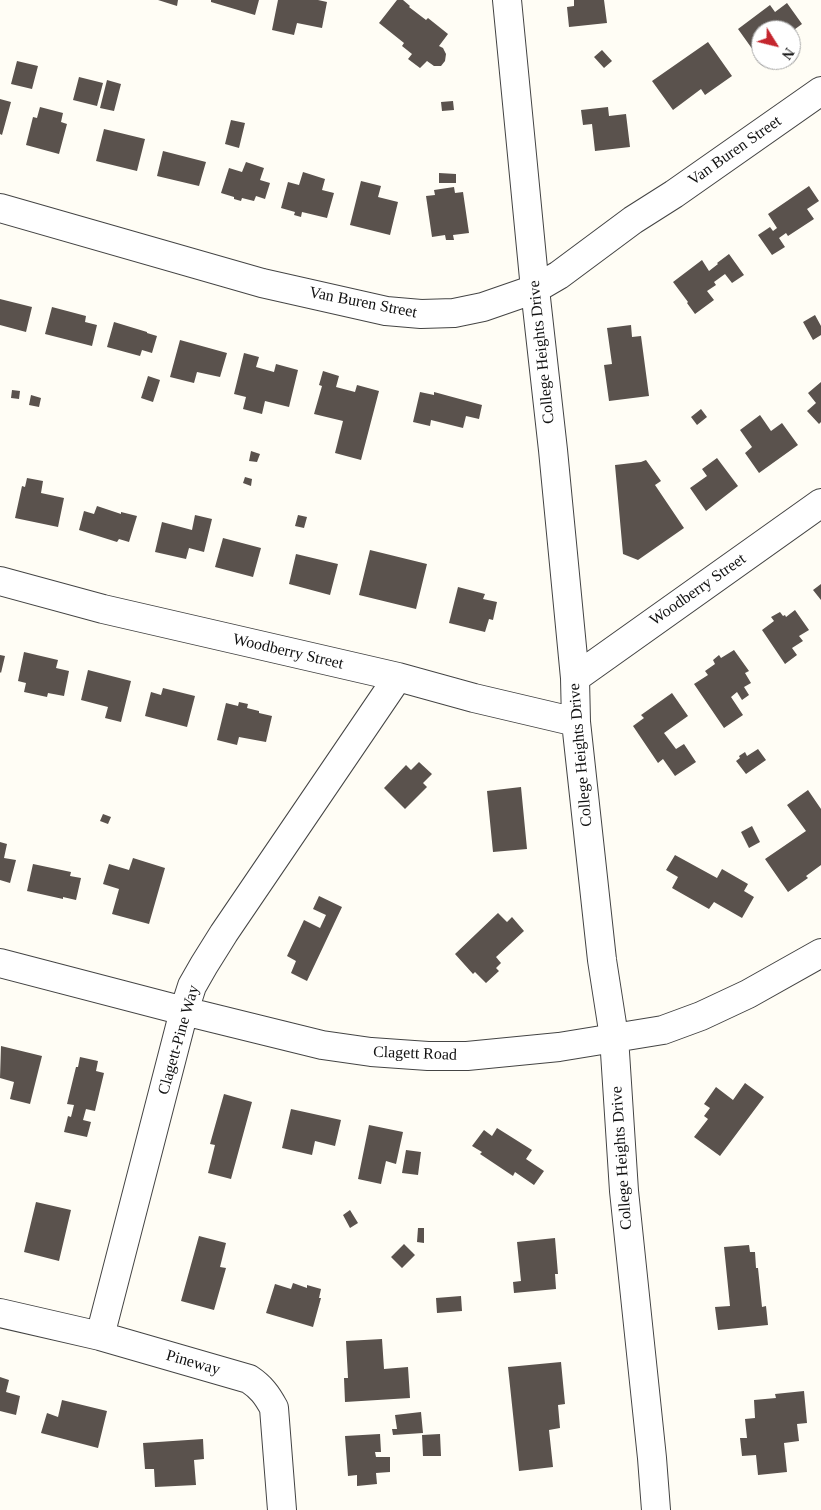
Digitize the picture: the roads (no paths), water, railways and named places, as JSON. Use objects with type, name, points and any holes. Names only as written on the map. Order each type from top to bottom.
[{"type":"street","name":"College Heights Drive","points":[[507,0],[534,290],[553,450],[575,678],[576,722],[602,960],[614,1037],[624,1191],[656,1510]]},
{"type":"street","name":"Van Buren Street","points":[[0,208],[262,283],[386,311],[406,314],[438,314],[467,311],[534,290],[821,91]]},
{"type":"street","name":"Woodberry Street","points":[[575,678],[821,503]]},
{"type":"street","name":"Woodberry Street","points":[[0,581],[103,609],[398,677],[474,698],[576,722]]},
{"type":"street","name":"Clagett-Pine Way","points":[[100,1336],[192,986],[204,965],[398,677]]},
{"type":"street","name":"Clagett Road","points":[[0,962],[184,1011],[322,1045],[371,1052],[428,1056],[467,1056],[559,1047],[663,1030],[701,1016],[748,994],[821,953]]},
{"type":"street","name":"Pineway","points":[[0,1313],[100,1336],[248,1379],[258,1385],[268,1395],[274,1408],[282,1510]]}]
